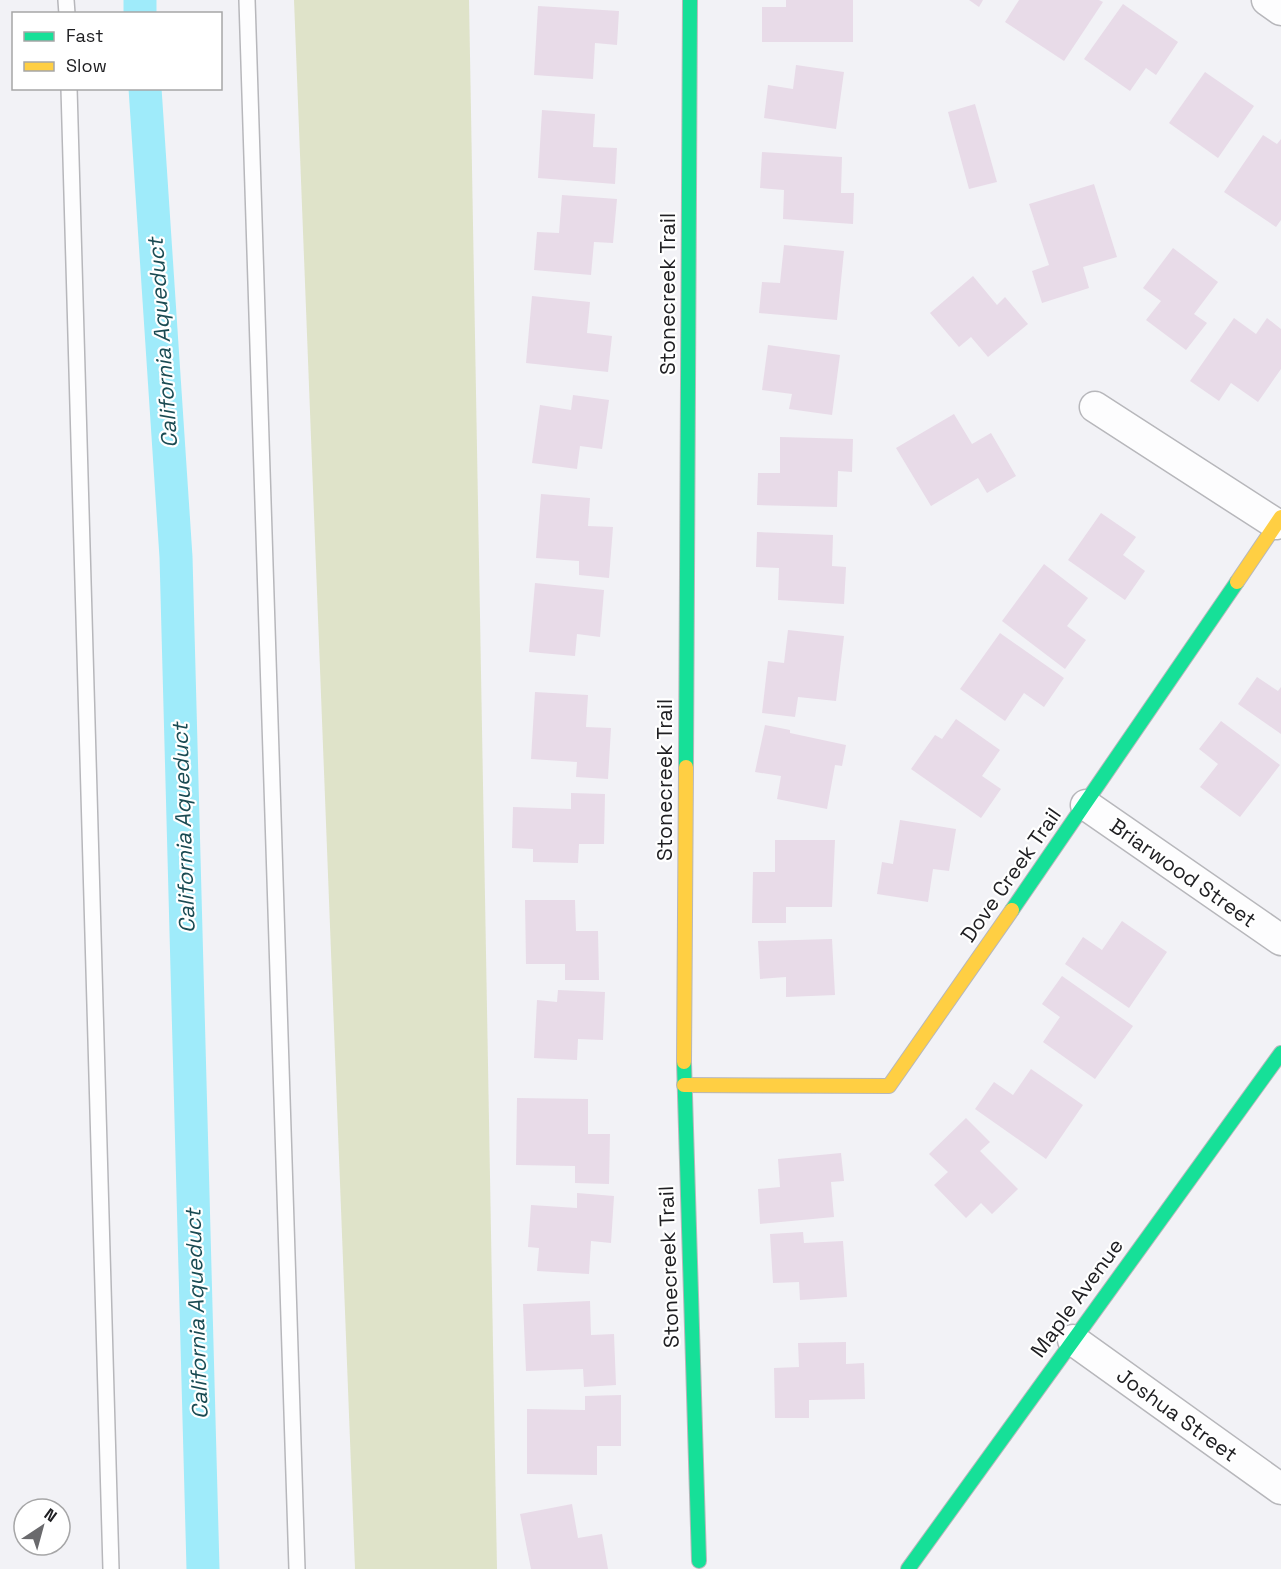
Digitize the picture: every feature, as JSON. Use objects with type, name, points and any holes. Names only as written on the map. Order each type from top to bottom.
[{"type":"street","name":"Stonecreek Trail","points":[[690,0],[684,1085],[699,1561]]},
{"type":"street","points":[[1267,0],[1281,10]]},
{"type":"street","points":[[1095,406],[1278,521]]},
{"type":"street","name":"Dove Creek Trail","points":[[684,1085],[889,1086],[1086,805],[1278,521]]},
{"type":"street","name":"Briarwood Street","points":[[1086,805],[1281,940]]},
{"type":"street","name":"Maple Avenue","points":[[908,1569],[1281,1053]]},
{"type":"street","name":"Joshua Street","points":[[1073,1340],[1281,1489]]},
{"type":"lane","points":[[247,0],[297,1569]]},
{"type":"lane","points":[[69,90],[111,1569]]},
{"type":"green space","points":[[294,0],[469,0],[497,1569],[355,1569]]},
{"type":"building","points":[[786,0],[853,0],[853,42],[762,42],[762,7],[786,7]]},
{"type":"building","points":[[969,0],[983,0],[979,7]]},
{"type":"building","points":[[1019,0],[1099,0],[1103,2],[1064,61],[1005,22]]},
{"type":"building","points":[[1123,4],[1178,42],[1156,75],[1146,68],[1130,91],[1084,59]]},
{"type":"building","points":[[538,6],[619,11],[617,45],[595,43],[593,79],[534,75]]},
{"type":"building","points":[[796,65],[844,72],[836,129],[764,118],[768,85],[793,89]]},
{"type":"building","points":[[1205,72],[1254,106],[1218,158],[1169,123]]},
{"type":"building","points":[[975,104],[997,182],[969,189],[948,112]]},
{"type":"building","points":[[542,110],[595,114],[593,147],[617,148],[615,184],[538,178]]},
{"type":"building","points":[[1263,135],[1277,144],[1281,139],[1281,220],[1276,227],[1224,192]]},
{"type":"building","points":[[762,152],[842,157],[841,193],[854,193],[853,224],[783,219],[784,190],[760,188]]},
{"type":"building","points":[[1094,184],[1117,257],[1083,267],[1089,288],[1042,303],[1032,271],[1049,265],[1029,204]]},
{"type":"building","points":[[562,195],[617,199],[613,243],[594,242],[591,275],[534,270],[537,232],[559,233]]},
{"type":"building","points":[[784,245],[844,251],[837,320],[759,313],[762,282],[780,283]]},
{"type":"building","points":[[1173,248],[1218,282],[1194,314],[1207,323],[1186,350],[1146,320],[1161,301],[1143,288]]},
{"type":"building","points":[[973,276],[997,305],[1005,297],[1028,324],[988,357],[971,337],[959,347],[930,313]]},
{"type":"building","points":[[532,296],[590,302],[587,333],[612,336],[608,372],[526,363]]},
{"type":"building","points":[[1234,318],[1256,334],[1267,318],[1281,329],[1281,369],[1258,402],[1231,383],[1219,401],[1190,381]]},
{"type":"building","points":[[768,345],[840,355],[832,415],[789,409],[792,394],[762,390]]},
{"type":"building","points":[[573,395],[609,400],[602,449],[580,446],[577,469],[532,463],[540,405],[571,410]]},
{"type":"building","points":[[954,414],[972,444],[991,433],[1016,476],[987,493],[978,478],[931,506],[896,448]]},
{"type":"building","points":[[780,437],[853,439],[852,472],[838,471],[837,507],[757,505],[758,473],[780,473]]},
{"type":"building","points":[[541,494],[590,498],[588,526],[613,527],[609,578],[579,575],[579,561],[536,558]]},
{"type":"building","points":[[1101,513],[1136,537],[1123,555],[1145,571],[1125,600],[1068,560]]},
{"type":"building","points":[[757,532],[833,535],[832,566],[846,567],[844,604],[778,600],[779,568],[756,567]]},
{"type":"building","points":[[1044,564],[1088,598],[1067,626],[1086,640],[1065,669],[1002,621]]},
{"type":"building","points":[[535,583],[604,590],[600,637],[577,634],[575,656],[529,652]]},
{"type":"building","points":[[788,630],[844,636],[836,701],[798,697],[795,717],[762,713],[768,661],[784,663]]},
{"type":"building","points":[[1000,633],[1064,678],[1044,707],[1024,693],[1005,721],[960,689]]},
{"type":"building","points":[[1257,677],[1278,691],[1281,687],[1281,734],[1238,704]]},
{"type":"building","points":[[535,692],[588,695],[586,727],[611,728],[608,779],[576,777],[577,762],[531,759]]},
{"type":"building","points":[[956,719],[1000,750],[982,776],[1001,789],[981,818],[911,769],[935,735],[942,739]]},
{"type":"building","points":[[1221,721],[1280,765],[1240,817],[1200,787],[1218,764],[1199,749]]},
{"type":"building","points":[[765,725],[846,745],[842,766],[835,765],[827,809],[777,799],[781,776],[755,772]]},
{"type":"building","points":[[571,793],[605,794],[604,844],[579,844],[578,863],[533,862],[533,849],[512,848],[513,807],[571,809]]},
{"type":"building","points":[[900,820],[956,829],[949,871],[933,869],[928,902],[877,894],[882,862],[893,864]]},
{"type":"building","points":[[775,840],[835,840],[832,907],[786,907],[786,923],[752,923],[753,872],[775,872]]},
{"type":"building","points":[[525,900],[575,900],[576,931],[598,931],[599,980],[565,980],[565,964],[526,964]]},
{"type":"building","points":[[1122,921],[1167,952],[1129,1008],[1065,964],[1083,937],[1102,950]]},
{"type":"building","points":[[832,939],[835,995],[786,997],[786,977],[760,979],[758,941]]},
{"type":"building","points":[[1062,976],[1133,1026],[1095,1079],[1043,1042],[1060,1017],[1042,1004]]},
{"type":"building","points":[[558,990],[605,992],[603,1040],[578,1039],[577,1060],[534,1058],[537,1000],[557,1002]]},
{"type":"building","points":[[1031,1069],[1083,1105],[1046,1159],[975,1109],[994,1082],[1013,1095]]},
{"type":"building","points":[[517,1098],[588,1099],[588,1134],[610,1134],[609,1184],[575,1183],[575,1166],[516,1165]]},
{"type":"building","points":[[966,1118],[990,1142],[980,1151],[1018,1189],[992,1214],[981,1203],[966,1218],[934,1185],[948,1172],[929,1154]]},
{"type":"building","points":[[841,1153],[844,1181],[831,1182],[834,1217],[760,1224],[758,1189],[780,1187],[778,1159]]},
{"type":"building","points":[[577,1193],[614,1196],[611,1243],[591,1241],[589,1274],[537,1271],[539,1248],[528,1247],[531,1205],[577,1208]]},
{"type":"building","points":[[803,1232],[804,1243],[843,1241],[847,1297],[800,1300],[799,1282],[773,1283],[770,1234]]},
{"type":"building","points":[[590,1301],[591,1335],[614,1334],[616,1385],[584,1387],[583,1369],[526,1371],[523,1304]]},
{"type":"building","points":[[846,1342],[846,1364],[864,1363],[865,1399],[809,1400],[809,1418],[775,1418],[774,1368],[799,1367],[798,1343]]},
{"type":"building","points":[[621,1395],[621,1446],[597,1446],[597,1475],[527,1474],[527,1409],[585,1410],[585,1396]]},
{"type":"building","points":[[572,1504],[578,1538],[602,1534],[608,1569],[531,1569],[520,1514]]},
{"type":"waterway","name":"California Aqueduct","points":[[140,0],[140,12]]},
{"type":"waterway","name":"California Aqueduct","points":[[145,90],[176,557],[203,1569]]},
{"type":"traffic: fast","points":[[686,767],[690,0]]},
{"type":"traffic: fast","points":[[1012,910],[1237,582]]},
{"type":"traffic: fast","points":[[908,1569],[1281,1053]]},
{"type":"traffic: fast","points":[[684,1062],[699,1561]]},
{"type":"traffic: slow","points":[[1237,582],[1281,517]]},
{"type":"traffic: slow","points":[[684,1062],[686,767]]},
{"type":"traffic: slow","points":[[684,1085],[889,1086],[1012,910]]}]
